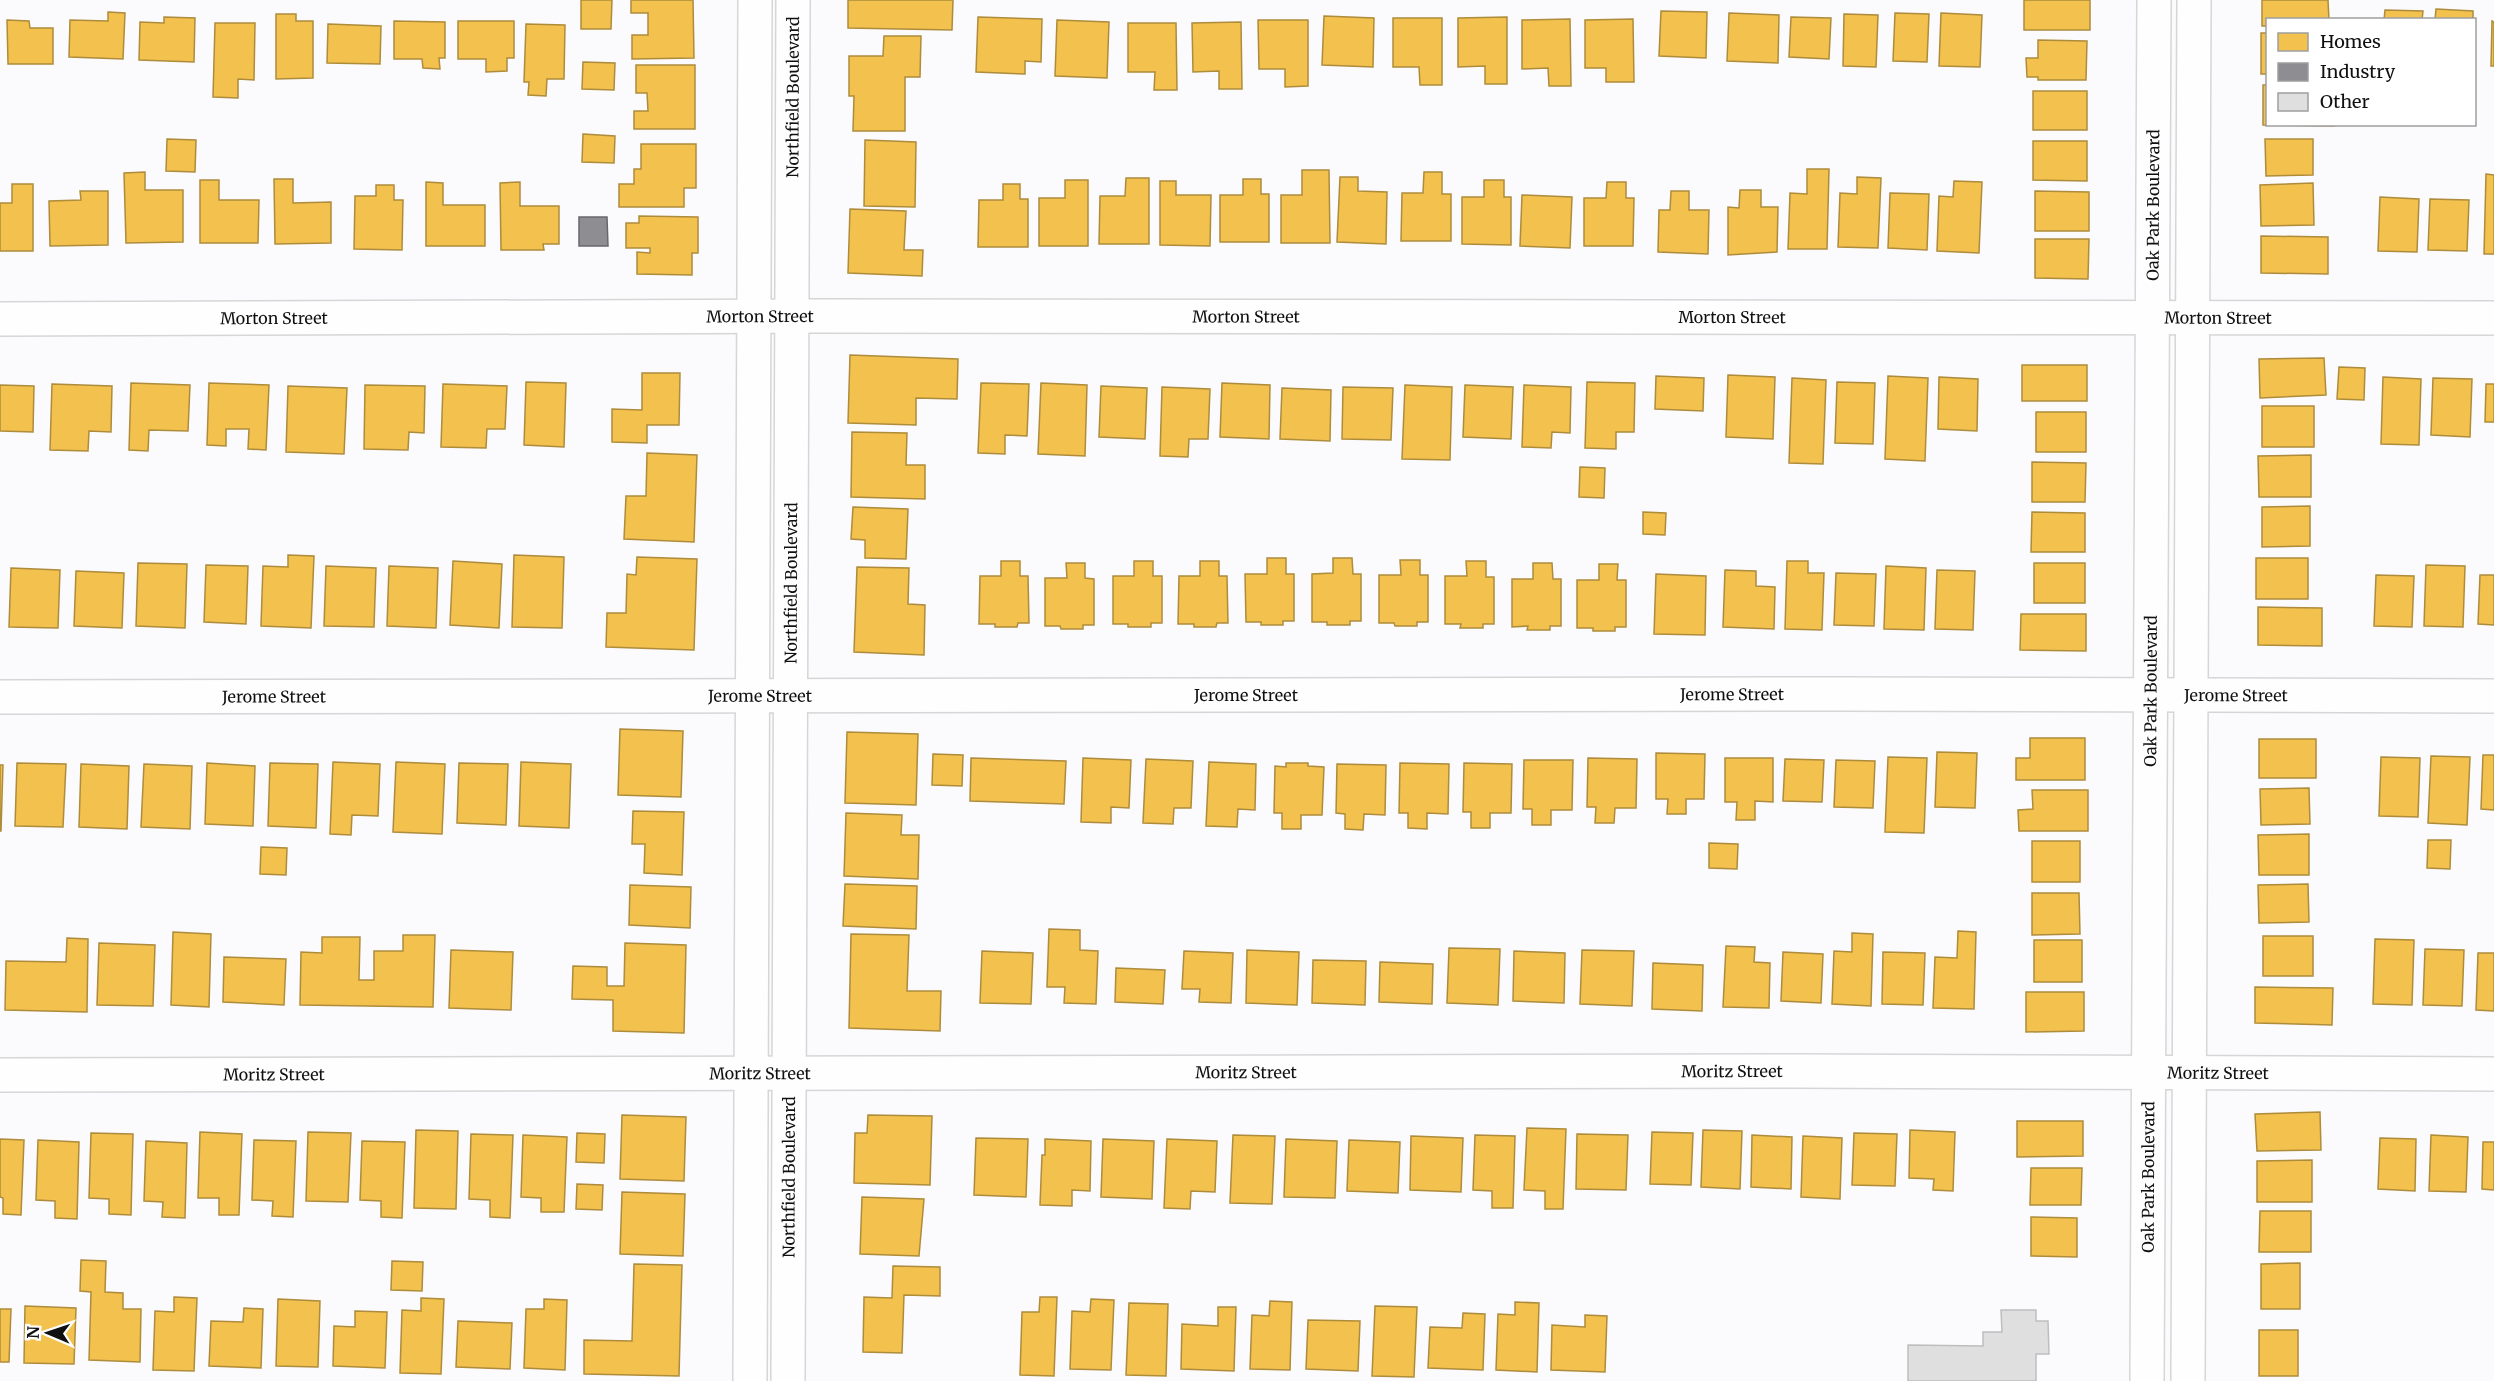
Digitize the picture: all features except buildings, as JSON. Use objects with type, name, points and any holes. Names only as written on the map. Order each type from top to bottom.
[{"type":"street","points":[[750,1381],[755,0]]},
{"type":"street","name":"Northfield Boulevard","points":[[788,1381],[793,0]]},
{"type":"street","name":"Oak Park Boulevard","points":[[2147,1381],[2154,0]]},
{"type":"street","points":[[2188,1381],[2194,0]]},
{"type":"street","name":"Morton Street","points":[[0,319],[755,316],[2494,318]]},
{"type":"street","name":"Jerome Street","points":[[0,697],[2494,696]]},
{"type":"street","name":"Moritz Street","points":[[0,1075],[2494,1074]]}]
